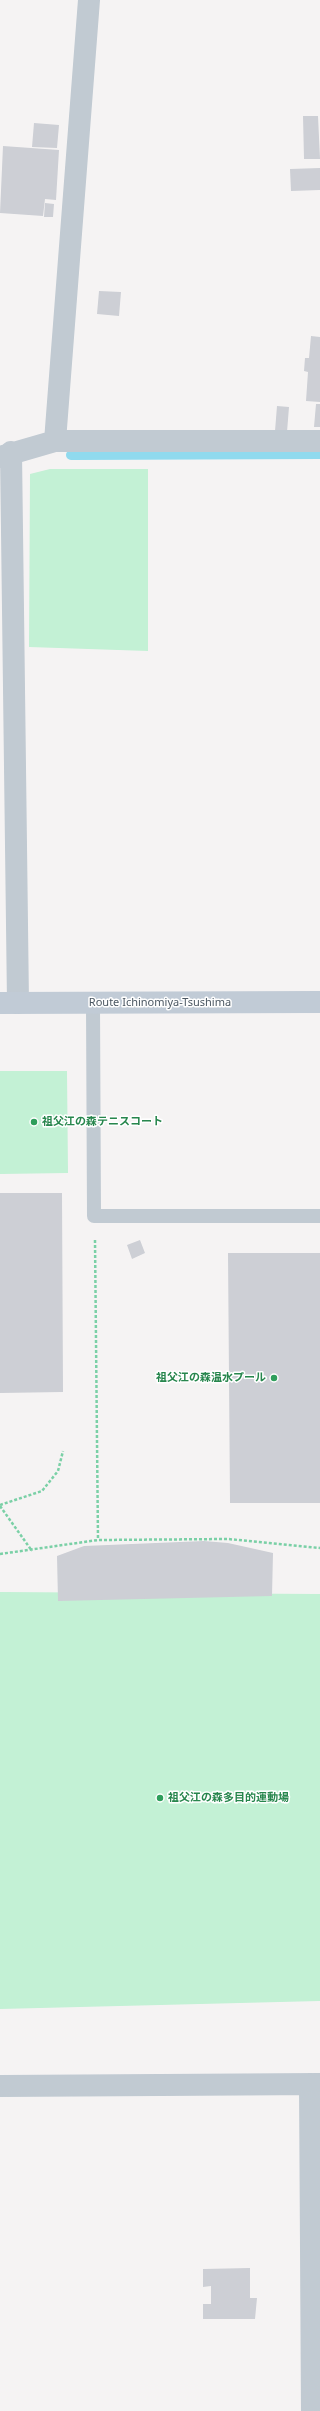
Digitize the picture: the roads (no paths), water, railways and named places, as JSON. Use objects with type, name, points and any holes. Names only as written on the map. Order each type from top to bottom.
[{"type":"main road","name":"Route Ichinomiya-Tsushima","points":[[9,1003],[320,1002]]},
{"type":"street","points":[[55,441],[89,0]]},
{"type":"street","points":[[9,1003],[5,454],[55,441],[320,441]]},
{"type":"street","points":[[0,2086],[315,2084],[312,2411]]},
{"type":"lane","points":[[93,1003],[94,1216],[320,1216]]},
{"type":"waterway","points":[[71,455],[320,454]]},
{"type":"place","name":"祖父江の森テニスコート","points":[[34,1122]]},
{"type":"place","name":"祖父江の森温水プール","points":[[274,1378]]},
{"type":"place","name":"祖父江の森多目的運動場","points":[[160,1798]]}]
